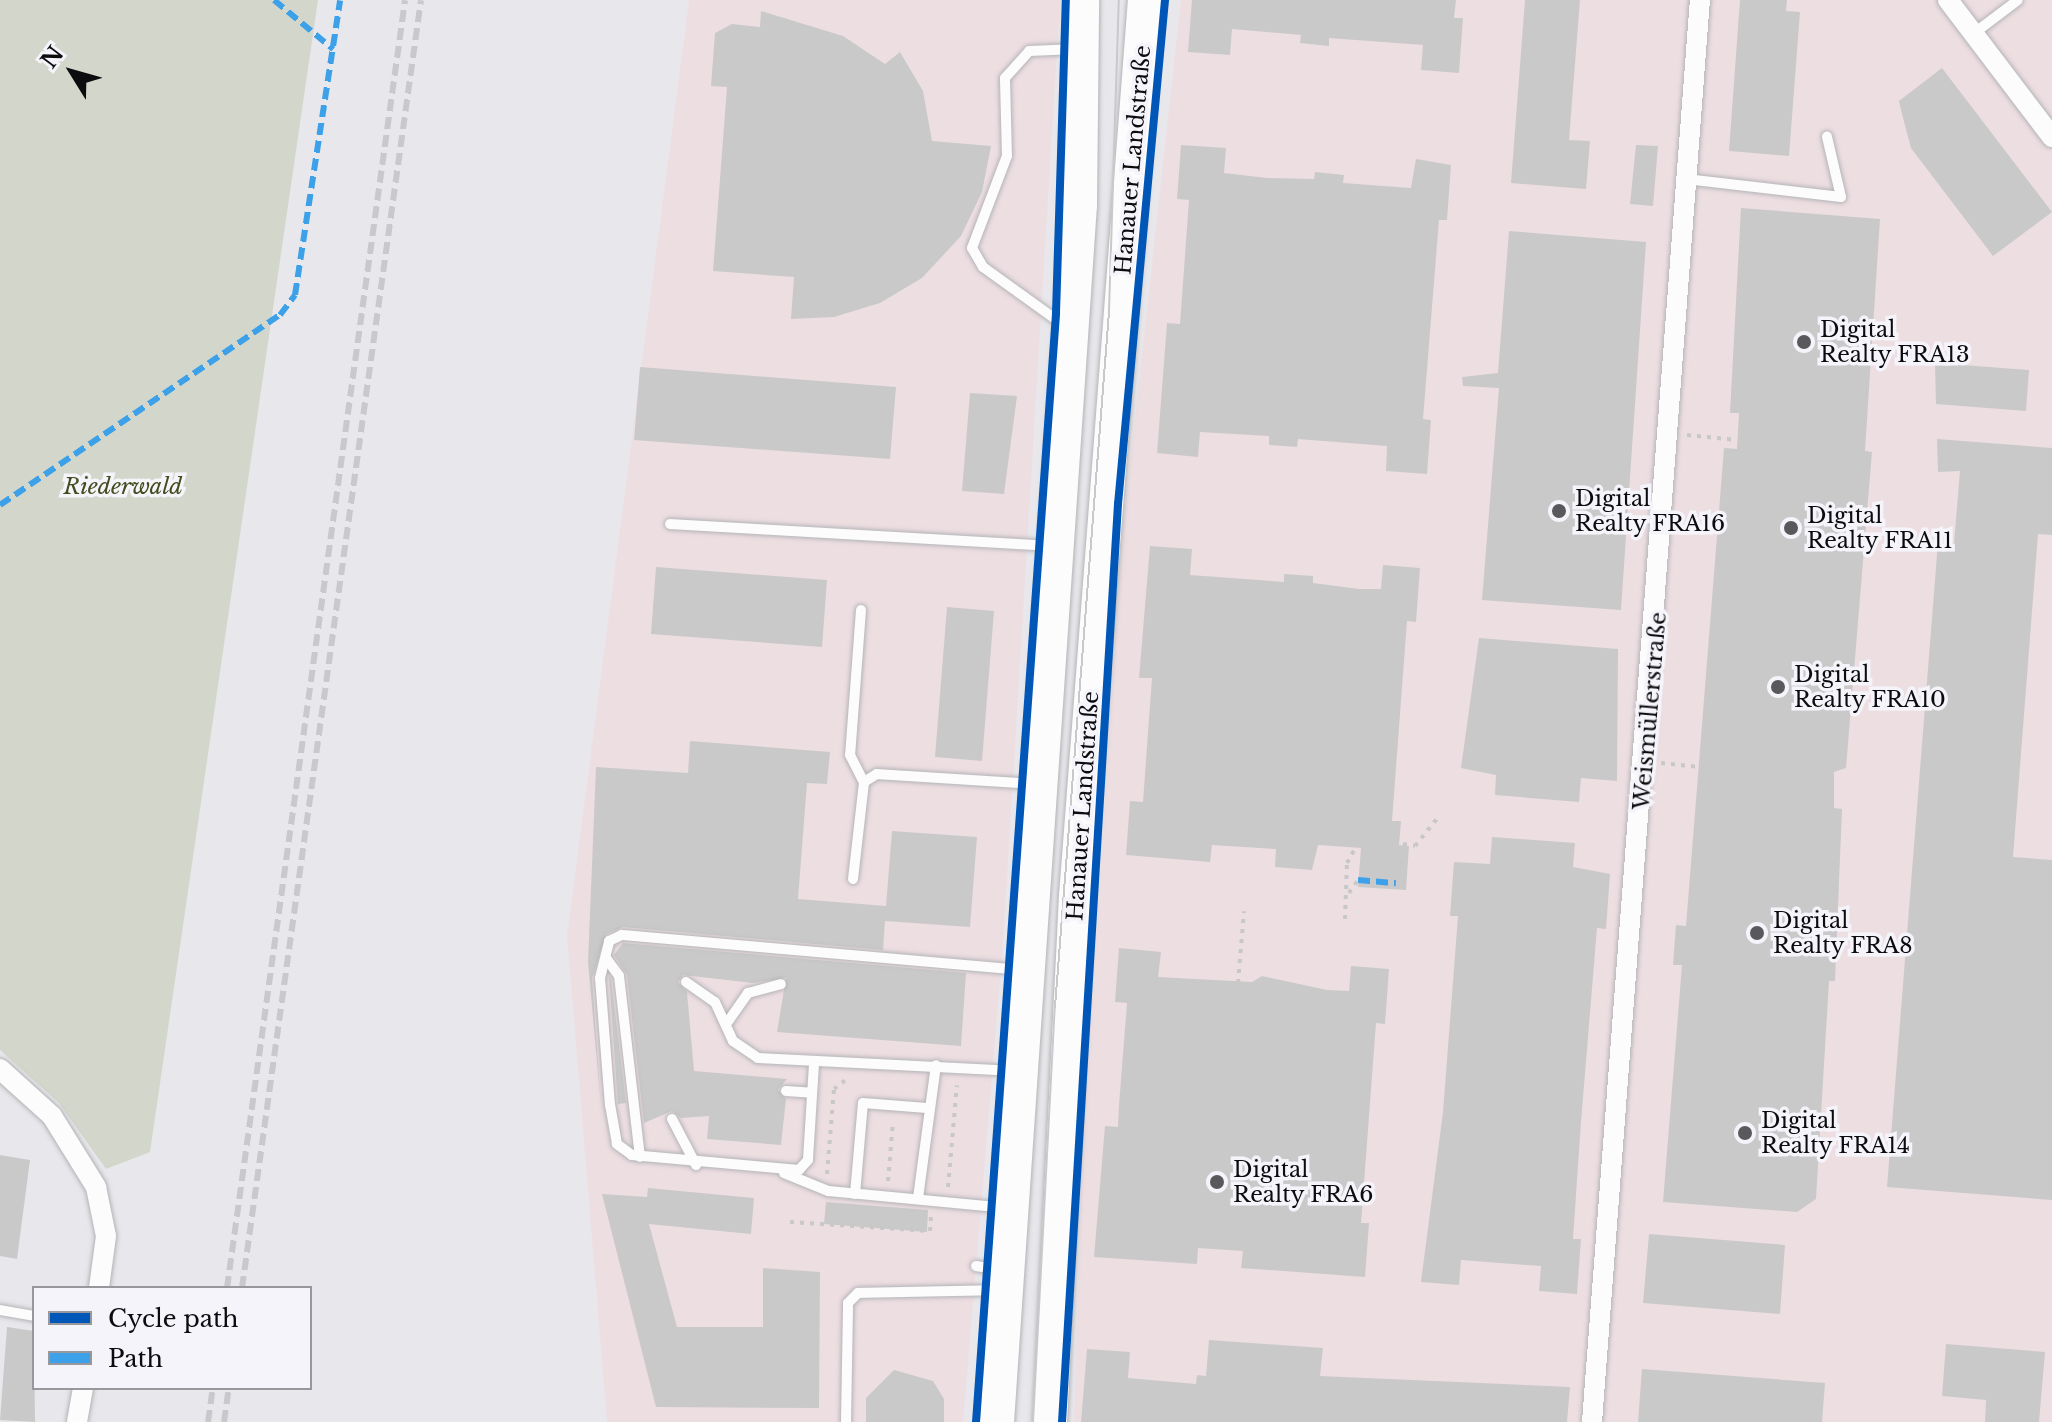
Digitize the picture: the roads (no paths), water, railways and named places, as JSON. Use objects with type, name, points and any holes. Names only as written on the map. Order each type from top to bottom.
[{"type":"main road","points":[[997,1422],[994,1275],[1007,1208],[1070,329],[1082,0]]},
{"type":"main road","name":"Hanauer Landstraße","points":[[1050,1422],[1078,865],[1145,0]]},
{"type":"street","name":"Weismüllerstraße","points":[[1592,1422],[1673,432],[1686,179],[1700,0]]},
{"type":"street","points":[[1948,0],[2052,137]]},
{"type":"street","points":[[0,1069],[52,1116],[96,1187],[106,1236],[99,1286]]},
{"type":"street","points":[[77,1422],[83,1390]]},
{"type":"lane","points":[[1973,34],[2018,0]]},
{"type":"lane","points":[[1070,329],[983,267],[972,248],[1007,156],[1005,78],[1029,51],[1082,50]]},
{"type":"lane","points":[[1686,179],[1841,197],[1827,137]]},
{"type":"lane","points":[[670,524],[1053,546]]},
{"type":"lane","points":[[853,879],[864,782],[850,755],[861,610]]},
{"type":"lane","points":[[864,782],[877,774],[1036,785]]},
{"type":"lane","points":[[1007,1208],[855,1194],[815,1188],[782,1172],[640,1157],[617,1144],[600,978],[609,941],[622,935],[1022,970]]},
{"type":"lane","points":[[606,958],[619,976],[640,1157]]},
{"type":"lane","points":[[686,982],[715,1002],[749,1055],[814,1064],[936,1065],[1016,1071]]},
{"type":"lane","points":[[727,1023],[748,993],[781,984]]},
{"type":"lane","points":[[782,1172],[808,1160],[814,1064]]},
{"type":"lane","points":[[918,1198],[927,1108],[936,1065]]},
{"type":"lane","points":[[786,1091],[812,1093]]},
{"type":"lane","points":[[855,1194],[863,1103],[927,1108]]},
{"type":"lane","points":[[672,1119],[696,1165]]},
{"type":"lane","points":[[846,1422],[848,1303],[858,1293],[994,1275]]},
{"type":"lane","points":[[0,1310],[32,1316]]},
{"type":"tram line","points":[[1033,1422],[1055,1007],[1109,311],[1119,0]]},
{"type":"railway","points":[[227,1286],[405,0]]},
{"type":"railway","points":[[242,1286],[421,0]]},
{"type":"railway","points":[[208,1422],[213,1390]]},
{"type":"railway","points":[[224,1422],[229,1390]]},
{"type":"place","name":"Digital Realty FRA13","points":[[1804,342]]},
{"type":"place","name":"Digital Realty FRA16","points":[[1559,511]]},
{"type":"place","name":"Digital Realty FRA11","points":[[1791,528]]},
{"type":"place","name":"Digital Realty FRA10","points":[[1778,687]]},
{"type":"place","name":"Digital Realty FRA8","points":[[1757,933]]},
{"type":"place","name":"Digital Realty FRA14","points":[[1745,1133]]},
{"type":"place","name":"Digital Realty FRA6","points":[[1217,1182]]},
{"type":"park label","name":"Riederwald","points":[[123,487]]}]
